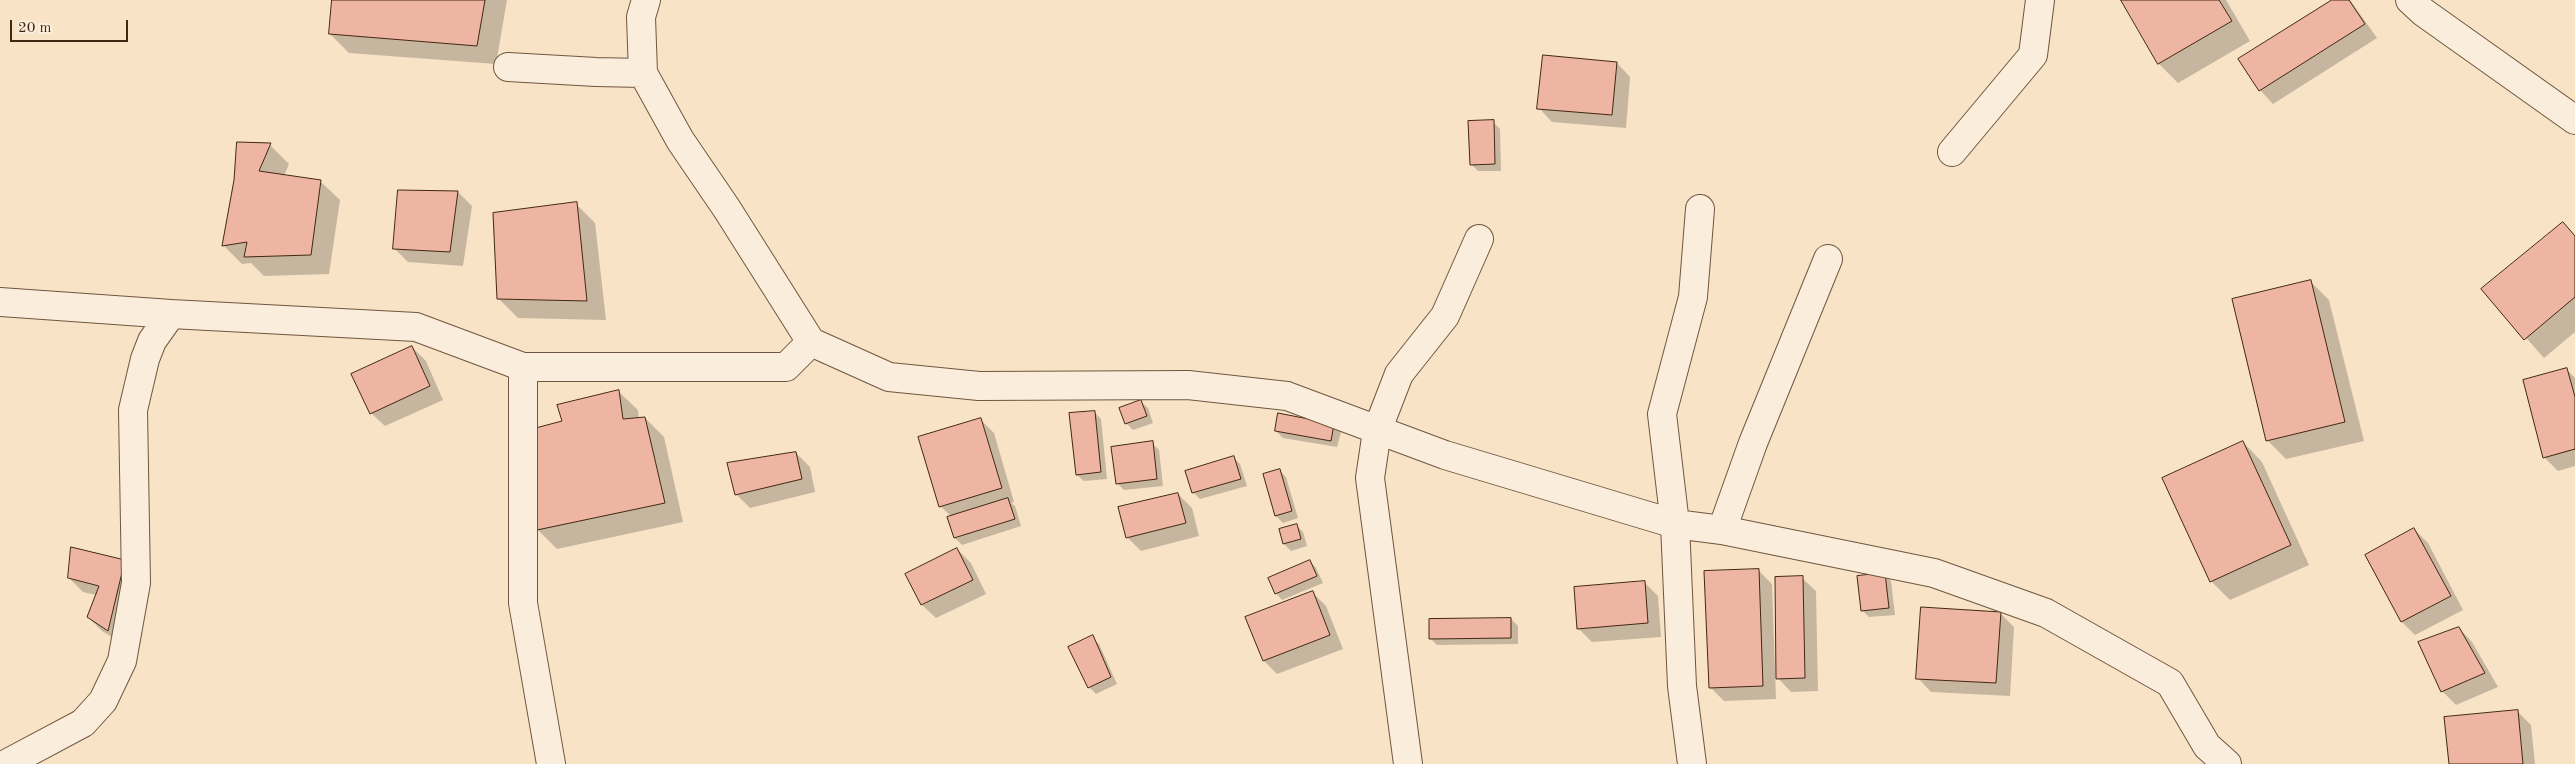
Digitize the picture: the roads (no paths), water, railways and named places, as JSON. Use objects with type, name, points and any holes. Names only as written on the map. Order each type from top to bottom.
[{"type":"street","points":[[646,0],[641,16],[643,73],[680,140],[727,209],[810,342],[889,377],[979,386],[1188,385],[1287,396],[1376,431],[1446,455],[1675,524],[1722,530],[1934,573],[2046,613],[2170,683],[2207,746],[2227,764]]},
{"type":"street","points":[[1952,152],[2033,54],[2040,0]]},
{"type":"street","points":[[2410,0],[2423,12],[2575,120]]},
{"type":"street","points":[[508,67],[643,73]]},
{"type":"street","points":[[1692,764],[1682,686],[1675,524],[1662,414],[1693,297],[1700,209]]},
{"type":"street","points":[[1408,764],[1370,478],[1376,431],[1399,374],[1445,316],[1479,239]]},
{"type":"street","points":[[1722,530],[1753,443],[1828,259]]},
{"type":"street","points":[[0,302],[171,314],[416,327],[523,367],[786,367],[810,342]]},
{"type":"street","points":[[6,764],[83,723],[103,701],[122,661],[136,583],[133,410],[145,358],[152,341],[171,314]]},
{"type":"street","points":[[523,367],[523,603],[551,764]]}]
